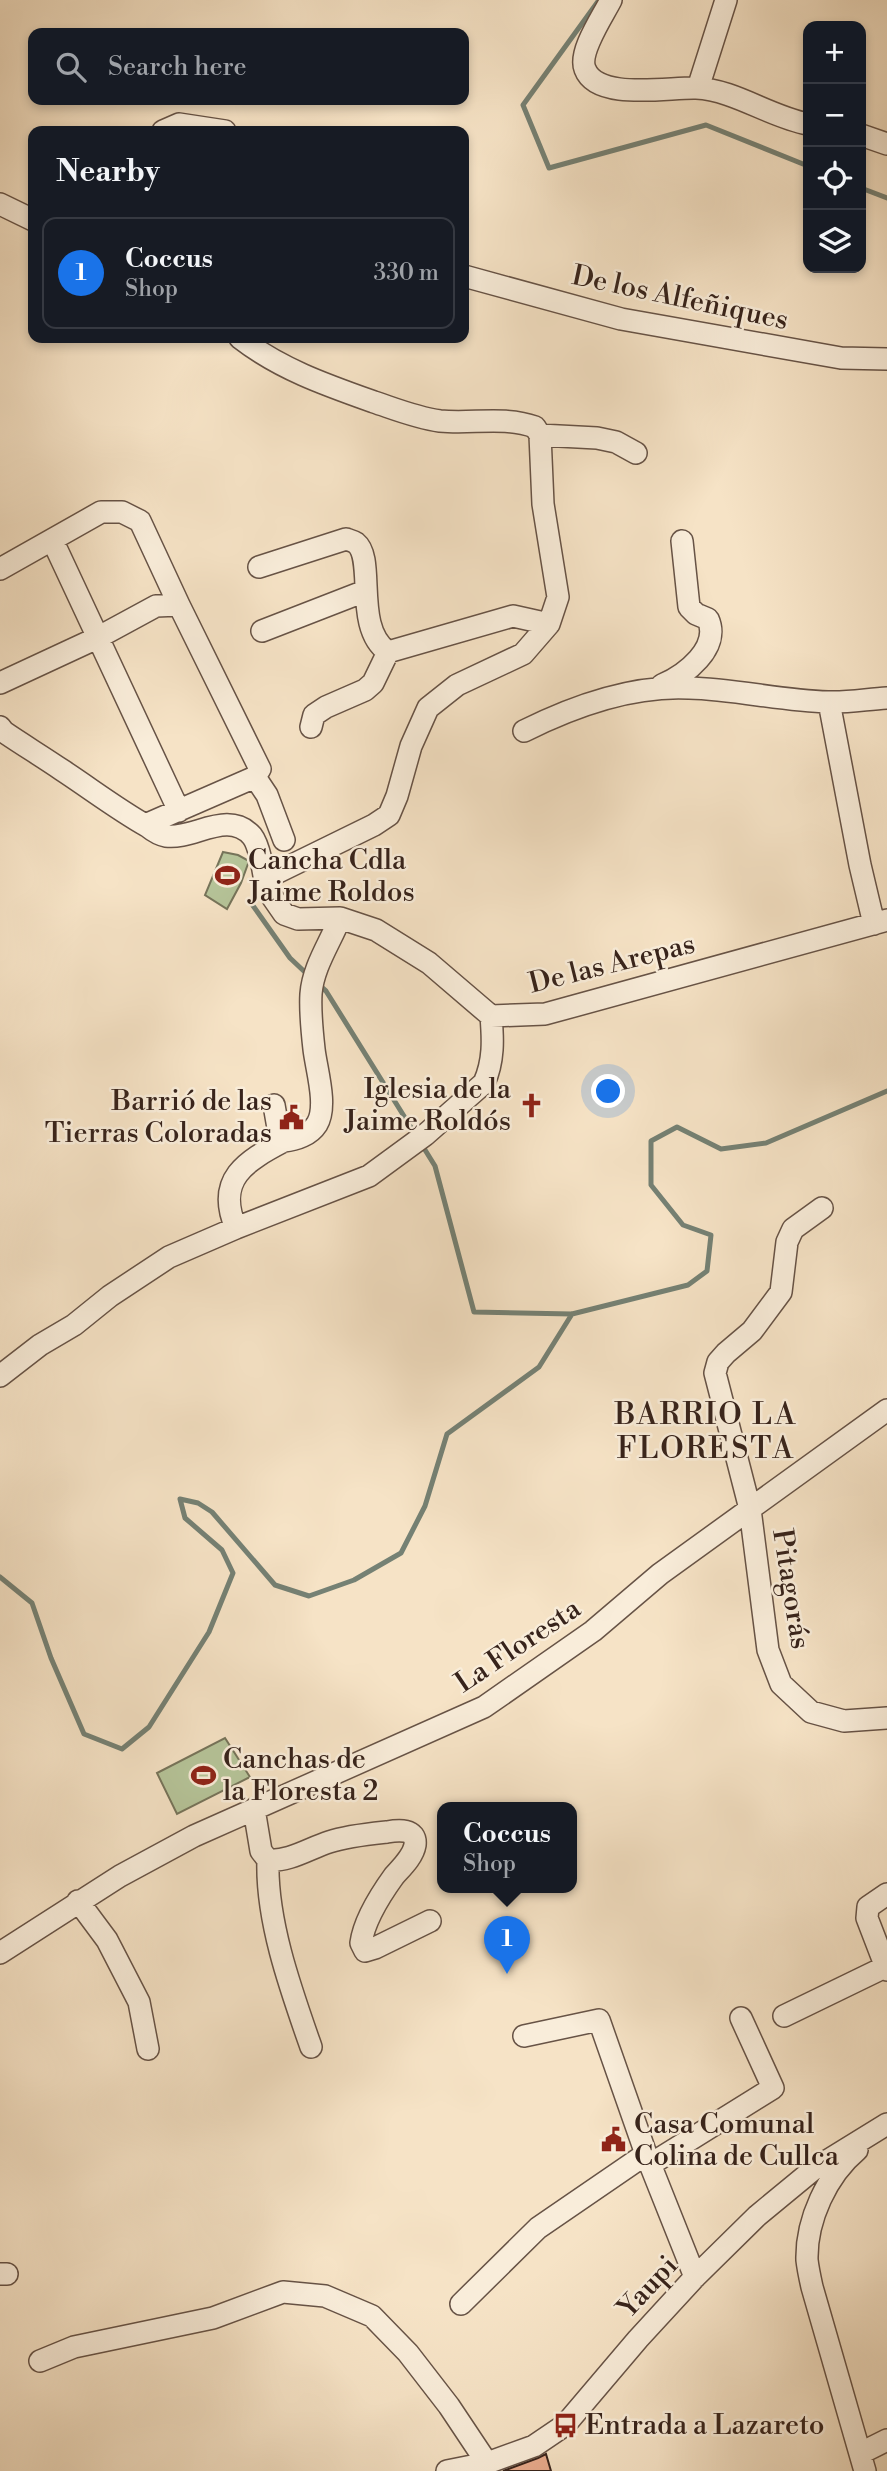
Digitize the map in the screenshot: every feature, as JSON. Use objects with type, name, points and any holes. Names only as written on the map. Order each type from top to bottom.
[{"type":"street","points":[[611,0],[585,51],[584,67],[590,78],[605,87],[621,90],[698,88],[720,93],[803,123]]},
{"type":"street","points":[[698,88],[726,0]]},
{"type":"street","points":[[174,126],[192,126]]},
{"type":"street","points":[[866,137],[887,144]]},
{"type":"street","points":[[0,204],[28,218]]},
{"type":"street","name":"De los Alfeñiques","points":[[469,276],[621,319],[841,358],[887,359]]},
{"type":"street","points":[[246,343],[260,354],[312,380],[407,414],[445,421],[521,422],[535,427],[540,435],[544,504],[558,597],[549,624],[523,654],[457,685],[428,708],[411,746],[389,815],[272,875],[266,888]]},
{"type":"street","points":[[540,435],[597,438],[615,442],[636,453]]},
{"type":"street","points":[[0,569],[102,512],[122,512],[140,521],[260,769],[255,777],[145,825]]},
{"type":"street","points":[[259,567],[346,538],[357,543],[363,555],[365,591],[373,636],[388,652]]},
{"type":"street","points":[[524,731],[565,710],[654,689],[677,679],[691,668],[705,650],[711,635],[708,619],[696,614],[690,607],[682,541]]},
{"type":"street","points":[[57,550],[180,811]]},
{"type":"street","points":[[262,631],[365,591]]},
{"type":"street","points":[[0,683],[97,638],[156,606],[179,606]]},
{"type":"street","points":[[311,726],[314,715],[365,690],[373,683],[388,652],[513,617],[549,624]]},
{"type":"street","points":[[654,689],[688,688],[829,702],[887,698]]},
{"type":"street","points":[[829,702],[860,864],[881,922]]},
{"type":"street","points":[[0,727],[120,811],[163,836],[183,835],[215,825],[229,824],[243,830],[253,837],[266,888],[284,914],[298,919],[340,918],[376,930],[429,963],[491,1016],[493,1040],[490,1069],[484,1083],[419,1140],[369,1176],[169,1257],[110,1296],[74,1325],[40,1345],[0,1376]]},
{"type":"street","points":[[255,777],[267,795],[284,840]]},
{"type":"street","points":[[236,1228],[229,1210],[230,1195],[239,1169],[251,1158],[306,1135],[317,1124],[320,1114],[320,1083],[313,1045],[311,995],[318,966],[340,918]]},
{"type":"street","name":"De las Arepas","points":[[491,1016],[545,1014],[881,922]]},
{"type":"street","points":[[274,1105],[278,1128],[285,1142]]},
{"type":"street","name":"Pitagorás","points":[[822,1208],[793,1229],[787,1242],[781,1292],[752,1331],[726,1353],[718,1363],[715,1373],[750,1509],[768,1650],[781,1684],[811,1712],[844,1721],[887,1718]]},
{"type":"street","name":"La Floresta","points":[[0,1953],[78,1901],[194,1836],[484,1707],[593,1631],[660,1574],[887,1410]]},
{"type":"street","points":[[254,1809],[261,1852],[268,1860],[278,1861],[332,1841],[391,1831],[409,1832],[413,1835],[415,1845],[410,1857],[392,1880],[371,1916],[361,1943],[365,1951],[375,1948],[430,1921]]},
{"type":"street","points":[[268,1860],[267,1881],[274,1920],[293,1995],[311,2048]]},
{"type":"street","points":[[784,2016],[886,1969],[867,1917],[868,1907],[887,1894]]},
{"type":"street","points":[[78,1901],[107,1940],[139,2002],[148,2049]]},
{"type":"street","points":[[461,2304],[538,2228],[649,2159],[773,2088],[741,2018]]},
{"type":"street","points":[[524,2036],[599,2020],[695,2277]]},
{"type":"street","points":[[887,2124],[842,2162],[814,2212],[807,2258],[812,2287],[863,2462],[887,2440]]},
{"type":"street","name":"Yaupi","points":[[447,2471],[487,2463],[534,2446],[565,2425],[638,2339],[695,2277],[757,2216],[814,2169],[887,2124]]},
{"type":"street","points":[[40,2361],[74,2347],[213,2318],[283,2292],[325,2296],[372,2315],[449,2406],[487,2463]]},
{"type":"green space","name":"Cancha Cdla Jaime Roldos","points":[[223,852],[249,861],[227,909],[205,895]]},
{"type":"green space","name":"Canchas de la Floresta 2","points":[[225,1738],[250,1777],[177,1814],[157,1773]]},
{"type":"building","points":[[546,2454],[551,2471],[503,2471],[538,2458]]},
{"type":"waterway","points":[[599,0],[523,105],[549,168],[706,125],[803,164]]},
{"type":"waterway","points":[[866,190],[887,198]]},
{"type":"waterway","points":[[249,900],[290,958],[308,975]]},
{"type":"waterway","points":[[318,984],[326,991],[417,1137]]},
{"type":"waterway","points":[[422,1145],[435,1166],[474,1312],[572,1314],[688,1285],[707,1271],[711,1235],[683,1225],[651,1185],[651,1141],[677,1127],[721,1149],[766,1143],[887,1091]]},
{"type":"waterway","points":[[0,1577],[32,1603],[51,1658],[84,1734],[122,1749],[149,1727],[209,1632],[233,1573],[222,1550],[185,1518],[180,1499],[198,1503],[212,1512],[275,1585],[309,1596],[354,1580],[401,1553],[425,1506],[447,1434],[539,1367],[572,1314]]},
{"type":"place","name":"Cancha Cdla Jaime Roldos","points":[[228,876]]},
{"type":"place","name":"Iglesia de la Jaime Roldós","points":[[531,1105]]},
{"type":"place","name":"Barrió de las Tierras Coloradas","points":[[292,1117]]},
{"type":"place","name":"Canchas de la Floresta 2","points":[[203,1775]]},
{"type":"place","name":"Coccus","points":[[507,1974]]},
{"type":"place","name":"Casa Comunal Colina de Cullca","points":[[614,2140]]},
{"type":"place","name":"Entrada a Lazareto","points":[[565,2425]]},
{"type":"district","name":"BARRIO LA FLORESTA","points":[[706,1432]]}]
